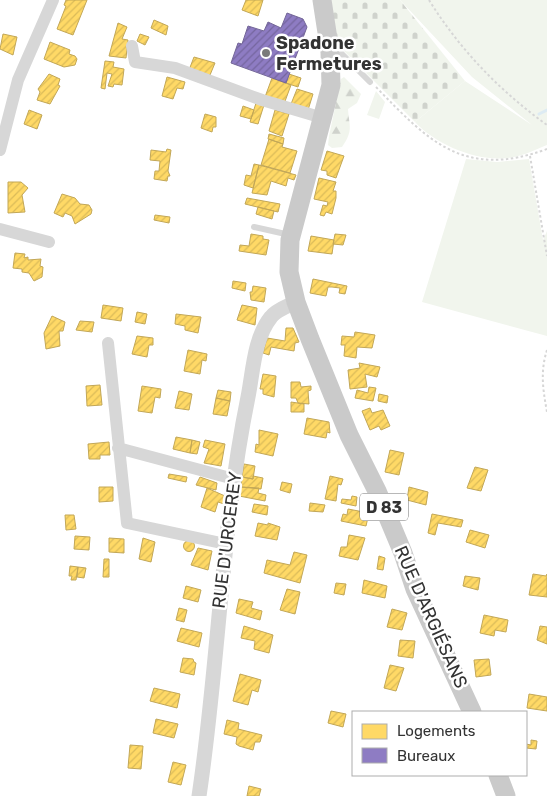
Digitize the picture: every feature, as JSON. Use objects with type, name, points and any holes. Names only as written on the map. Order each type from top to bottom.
[{"type":"main road","name":"D 83","points":[[296,302],[289,272],[292,236],[331,85],[330,52],[322,0]]},
{"type":"main road","name":"RUE D'ARGIÉSANS","points":[[296,302],[349,434],[377,490],[415,589],[472,711]]},
{"type":"main road","points":[[498,776],[506,796]]},
{"type":"street","points":[[0,150],[18,80],[54,0]]},
{"type":"street","points":[[132,46],[135,62],[175,68],[262,100],[323,118]]},
{"type":"street","points":[[0,229],[49,242]]},
{"type":"street","name":"RUE D'URCEREY","points":[[199,796],[234,479],[259,340],[271,317],[296,302]]},
{"type":"street","points":[[108,343],[127,523],[226,544]]},
{"type":"street","points":[[118,448],[234,479]]},
{"type":"lane","points":[[330,52],[342,54],[370,82]]},
{"type":"lane","points":[[254,227],[292,236]]},
{"type":"path","points":[[429,0],[443,22],[478,66],[547,126]]},
{"type":"path","points":[[370,82],[416,129],[434,142],[470,157],[489,161],[530,156],[547,149]]},
{"type":"path","points":[[530,156],[547,256]]},
{"type":"path","points":[[547,350],[542,365],[542,385],[547,412]]},
{"type":"green space","points":[[331,0],[400,0],[465,81],[415,122],[338,45]]},
{"type":"green space","points":[[400,0],[547,0],[547,145],[514,157],[488,158],[461,151],[435,139],[424,131],[415,122],[465,81],[532,125],[472,77]]},
{"type":"green space","points":[[344,77],[361,94],[357,103],[348,109],[350,128],[346,141],[342,147],[332,148],[328,145],[329,136],[341,79]]},
{"type":"green space","points":[[376,91],[385,102],[379,119],[367,115]]},
{"type":"green space","points":[[466,159],[497,162],[529,159],[543,240],[547,231],[547,336],[422,302]]},
{"type":"building: Logements","points":[[66,0],[87,0],[73,35],[57,29],[66,6],[64,5]]},
{"type":"building: Logements","points":[[246,0],[263,0],[258,16],[242,10]]},
{"type":"building: Logements","points":[[154,20],[168,26],[166,35],[151,28]]},
{"type":"building: Logements","points":[[118,23],[127,27],[122,39],[128,40],[126,58],[109,56]]},
{"type":"building: Logements","points":[[3,34],[17,37],[13,55],[0,49]]},
{"type":"building: Logements","points":[[140,34],[149,37],[145,45],[137,41]]},
{"type":"building: Logements","points":[[50,42],[70,50],[69,54],[77,59],[75,65],[64,67],[44,59]]},
{"type":"building: Logements","points":[[194,57],[215,63],[210,75],[189,70]]},
{"type":"building: Logements","points":[[105,61],[114,62],[113,67],[124,69],[122,85],[114,84],[113,87],[108,86],[112,74],[107,73],[105,89],[101,88]]},
{"type":"building: Logements","points":[[49,74],[60,79],[58,85],[60,86],[50,104],[37,100],[40,92],[38,89]]},
{"type":"building: Logements","points":[[289,74],[301,78],[298,87],[286,83]]},
{"type":"building: Logements","points":[[167,77],[185,82],[183,89],[177,88],[173,99],[162,96]]},
{"type":"building: Logements","points":[[272,78],[291,85],[284,104],[265,97]]},
{"type":"building: Logements","points":[[297,89],[313,94],[308,110],[291,104]]},
{"type":"building: Logements","points":[[256,103],[264,105],[258,124],[250,122]]},
{"type":"building: Logements","points":[[243,106],[254,110],[251,119],[240,116]]},
{"type":"building: Logements","points":[[29,110],[42,115],[37,129],[24,124]]},
{"type":"building: Logements","points":[[275,110],[289,114],[282,136],[269,131]]},
{"type":"building: Logements","points":[[205,114],[216,117],[216,127],[213,127],[212,132],[201,128]]},
{"type":"building: Logements","points":[[269,134],[284,138],[283,144],[268,139]]},
{"type":"building: Logements","points":[[269,139],[283,144],[282,147],[297,151],[290,173],[261,165]]},
{"type":"building: Logements","points":[[167,149],[171,150],[168,171],[170,176],[168,176],[167,181],[154,179],[155,171],[159,171],[160,161],[150,160],[151,150],[166,152]]},
{"type":"building: Logements","points":[[327,151],[344,156],[336,178],[327,175],[327,171],[321,170]]},
{"type":"building: Logements","points":[[254,164],[259,165],[253,188],[244,185],[246,175],[251,176]]},
{"type":"building: Logements","points":[[259,165],[296,175],[294,180],[288,178],[286,186],[271,181],[267,195],[252,193]]},
{"type":"building: Logements","points":[[319,178],[336,182],[333,191],[336,191],[336,198],[332,214],[326,212],[324,216],[320,215],[323,205],[327,206],[328,202],[314,199]]},
{"type":"building: Logements","points":[[8,182],[21,182],[28,188],[22,195],[25,212],[8,213]]},
{"type":"building: Logements","points":[[62,194],[75,198],[80,204],[89,205],[92,210],[91,214],[75,224],[72,216],[65,213],[63,217],[54,213]]},
{"type":"building: Logements","points":[[247,198],[280,204],[278,212],[245,204]]},
{"type":"building: Logements","points":[[258,207],[274,211],[272,219],[256,214]]},
{"type":"building: Logements","points":[[155,215],[170,217],[169,223],[154,220]]},
{"type":"building: Logements","points":[[251,234],[263,236],[263,239],[269,240],[266,255],[239,251],[240,245],[249,246]]},
{"type":"building: Logements","points":[[335,234],[346,235],[343,245],[333,244]]},
{"type":"building: Logements","points":[[311,236],[334,240],[332,254],[308,251]]},
{"type":"building: Logements","points":[[15,253],[25,254],[24,258],[28,257],[28,260],[41,259],[40,266],[43,267],[42,277],[34,281],[29,273],[22,272],[22,269],[13,268]]},
{"type":"building: Logements","points":[[313,279],[347,286],[345,294],[339,293],[340,288],[332,287],[328,287],[326,296],[310,293]]},
{"type":"building: Logements","points":[[233,281],[246,283],[245,291],[232,288]]},
{"type":"building: Logements","points":[[253,286],[266,288],[264,302],[251,300],[250,292],[252,292]]},
{"type":"building: Logements","points":[[103,305],[123,308],[121,321],[101,318]]},
{"type":"building: Logements","points":[[242,305],[257,308],[255,325],[237,320]]},
{"type":"building: Logements","points":[[137,312],[147,314],[145,324],[135,322]]},
{"type":"building: Logements","points":[[176,314],[201,317],[198,333],[185,330],[185,326],[175,324]]},
{"type":"building: Logements","points":[[52,316],[65,322],[63,331],[59,331],[60,346],[46,349],[44,333]]},
{"type":"building: Logements","points":[[80,321],[94,322],[92,332],[76,330]]},
{"type":"building: Logements","points":[[286,328],[293,328],[299,342],[295,343],[294,351],[271,347],[269,355],[263,353],[267,338],[285,341]]},
{"type":"building: Logements","points":[[355,332],[375,335],[372,348],[357,347],[356,358],[344,356],[345,345],[341,345],[342,336],[354,337]]},
{"type":"building: Logements","points":[[137,336],[153,338],[153,345],[149,345],[147,357],[132,354]]},
{"type":"building: Logements","points":[[188,350],[207,354],[206,361],[202,360],[200,374],[184,371]]},
{"type":"building: Logements","points":[[359,363],[380,367],[377,377],[365,374],[367,387],[350,389],[348,370],[360,368]]},
{"type":"building: Logements","points":[[263,374],[276,376],[274,397],[263,394],[263,389],[260,389]]},
{"type":"building: Logements","points":[[291,382],[300,382],[301,387],[311,386],[311,390],[308,391],[309,404],[298,403],[296,398],[291,398]]},
{"type":"building: Logements","points":[[100,385],[102,405],[87,406],[86,386]]},
{"type":"building: Logements","points":[[142,386],[161,389],[160,398],[155,397],[152,413],[138,411]]},
{"type":"building: Logements","points":[[369,387],[376,388],[373,401],[355,398],[357,390],[368,393]]},
{"type":"building: Logements","points":[[218,390],[231,392],[230,401],[216,398]]},
{"type":"building: Logements","points":[[179,391],[192,394],[189,410],[175,408]]},
{"type":"building: Logements","points":[[379,394],[388,396],[387,403],[378,401]]},
{"type":"building: Logements","points":[[216,398],[230,401],[227,416],[213,414]]},
{"type":"building: Logements","points":[[291,402],[304,404],[304,412],[291,412]]},
{"type":"building: Logements","points":[[370,408],[372,413],[383,410],[390,426],[381,430],[379,426],[370,430],[362,411]]},
{"type":"building: Logements","points":[[307,418],[329,422],[330,433],[327,432],[326,438],[304,434]]},
{"type":"building: Logements","points":[[259,430],[278,434],[273,456],[255,452],[256,444],[259,445]]},
{"type":"building: Logements","points":[[176,437],[192,440],[190,453],[173,449]]},
{"type":"building: Logements","points":[[192,440],[200,442],[197,454],[190,453]]},
{"type":"building: Logements","points":[[205,440],[225,444],[221,466],[204,463],[209,449],[203,447]]},
{"type":"building: Logements","points":[[109,442],[110,455],[100,455],[100,459],[89,459],[88,444]]},
{"type":"building: Logements","points":[[390,450],[404,453],[399,475],[385,472]]},
{"type":"building: Logements","points":[[244,464],[255,466],[253,479],[242,477]]},
{"type":"building: Logements","points":[[475,467],[488,470],[481,491],[467,488]]},
{"type":"building: Logements","points":[[169,474],[187,477],[186,482],[168,478]]},
{"type":"building: Logements","points":[[253,476],[263,478],[261,489],[241,487],[242,477],[253,479]]},
{"type":"building: Logements","points":[[330,476],[343,479],[341,485],[338,484],[336,501],[325,499]]},
{"type":"building: Logements","points":[[200,477],[217,483],[216,490],[196,485]]},
{"type":"building: Logements","points":[[282,482],[292,484],[290,493],[280,490]]},
{"type":"building: Logements","points":[[99,487],[113,487],[113,501],[99,502]]},
{"type":"building: Logements","points":[[241,487],[259,488],[258,493],[266,495],[265,501],[239,496]]},
{"type":"building: Logements","points":[[409,487],[428,492],[426,505],[407,500]]},
{"type":"building: Logements","points":[[207,488],[225,496],[224,504],[218,502],[215,512],[201,507]]},
{"type":"building: Logements","points":[[352,496],[357,497],[356,506],[341,503],[342,499],[351,500]]},
{"type":"building: Logements","points":[[310,503],[325,505],[323,512],[309,511]]},
{"type":"building: Logements","points":[[254,504],[268,506],[267,515],[252,512]]},
{"type":"building: Logements","points":[[348,509],[369,513],[366,526],[341,521],[343,514],[347,515]]},
{"type":"building: Logements","points":[[432,514],[463,520],[461,527],[438,523],[435,535],[428,533]]},
{"type":"building: Logements","points":[[65,515],[74,515],[76,529],[66,530]]},
{"type":"building: Logements","points":[[258,523],[268,525],[268,523],[280,527],[277,540],[255,536]]},
{"type":"building: Logements","points":[[470,530],[489,535],[485,548],[466,542]]},
{"type":"building: Logements","points":[[349,535],[365,538],[358,560],[339,556],[341,547],[347,547]]},
{"type":"building: Logements","points":[[75,536],[90,537],[89,550],[74,549]]},
{"type":"building: Logements","points":[[109,538],[124,539],[124,553],[109,552]]},
{"type":"building: Logements","points":[[143,538],[155,542],[151,562],[139,559]]},
{"type":"building: Logements","points":[[187,541],[191,541],[194,546],[193,550],[187,551],[184,548],[184,544]]},
{"type":"building: Logements","points":[[198,548],[212,551],[208,570],[191,565]]},
{"type":"building: Logements","points":[[294,552],[307,555],[300,583],[264,573],[267,560],[290,565]]},
{"type":"building: Logements","points":[[379,556],[385,558],[383,570],[377,569]]},
{"type":"building: Logements","points":[[104,559],[109,559],[109,577],[103,577]]},
{"type":"building: Logements","points":[[70,566],[78,567],[76,580],[71,580],[72,576],[69,576]]},
{"type":"building: Logements","points":[[78,567],[86,568],[84,578],[77,577]]},
{"type":"building: Logements","points":[[533,574],[546,576],[547,574],[547,597],[529,595]]},
{"type":"building: Logements","points":[[465,576],[480,578],[478,590],[463,586]]},
{"type":"building: Logements","points":[[364,580],[387,586],[385,598],[362,593]]},
{"type":"building: Logements","points":[[336,583],[346,584],[344,595],[334,593]]},
{"type":"building: Logements","points":[[186,586],[201,590],[198,602],[183,598]]},
{"type":"building: Logements","points":[[287,589],[300,592],[295,614],[280,610]]},
{"type":"building: Logements","points":[[239,599],[253,602],[251,608],[262,611],[260,620],[236,613]]},
{"type":"building: Logements","points":[[179,608],[187,610],[184,622],[176,620]]},
{"type":"building: Logements","points":[[392,609],[407,613],[402,630],[387,627]]},
{"type":"building: Logements","points":[[484,615],[508,620],[506,632],[495,630],[494,636],[480,633]]},
{"type":"building: Logements","points":[[244,626],[273,635],[269,653],[254,649],[255,641],[241,638]]},
{"type":"building: Logements","points":[[540,626],[547,627],[547,644],[537,640]]},
{"type":"building: Logements","points":[[181,628],[202,633],[199,647],[177,641]]},
{"type":"building: Logements","points":[[400,640],[415,641],[413,658],[398,656]]},
{"type":"building: Logements","points":[[183,658],[193,659],[196,663],[194,675],[180,672]]},
{"type":"building: Logements","points":[[489,659],[491,675],[476,677],[474,660]]},
{"type":"building: Logements","points":[[390,665],[404,668],[396,691],[384,688]]},
{"type":"building: Logements","points":[[240,674],[261,680],[258,692],[252,690],[248,705],[233,701]]},
{"type":"building: Logements","points":[[154,688],[180,694],[177,708],[150,701]]},
{"type":"building: Logements","points":[[529,694],[547,697],[547,711],[527,708]]},
{"type":"building: Logements","points":[[331,711],[346,714],[343,727],[328,723]]},
{"type":"building: Logements","points":[[156,719],[178,724],[174,738],[153,733]]},
{"type":"building: Logements","points":[[227,720],[239,723],[238,729],[262,735],[260,742],[255,742],[253,750],[236,744],[237,737],[224,734]]},
{"type":"building: Logements","points":[[531,740],[537,741],[536,749],[527,748],[527,744],[531,745]]},
{"type":"building: Logements","points":[[130,745],[143,746],[141,769],[128,768]]},
{"type":"building: Logements","points":[[173,762],[186,765],[181,785],[168,782]]},
{"type":"building: Logements","points":[[249,786],[261,789],[259,796],[247,796]]},
{"type":"building: Bureaux","name":"Spadone Fermetures","points":[[287,13],[303,19],[307,27],[286,83],[231,63],[238,43],[242,44],[248,26],[264,31],[268,22],[281,28]]},
{"type":"waterway","points":[[539,114],[547,110]]},
{"type":"place","name":"Spadone Fermetures","points":[[266,53]]}]
